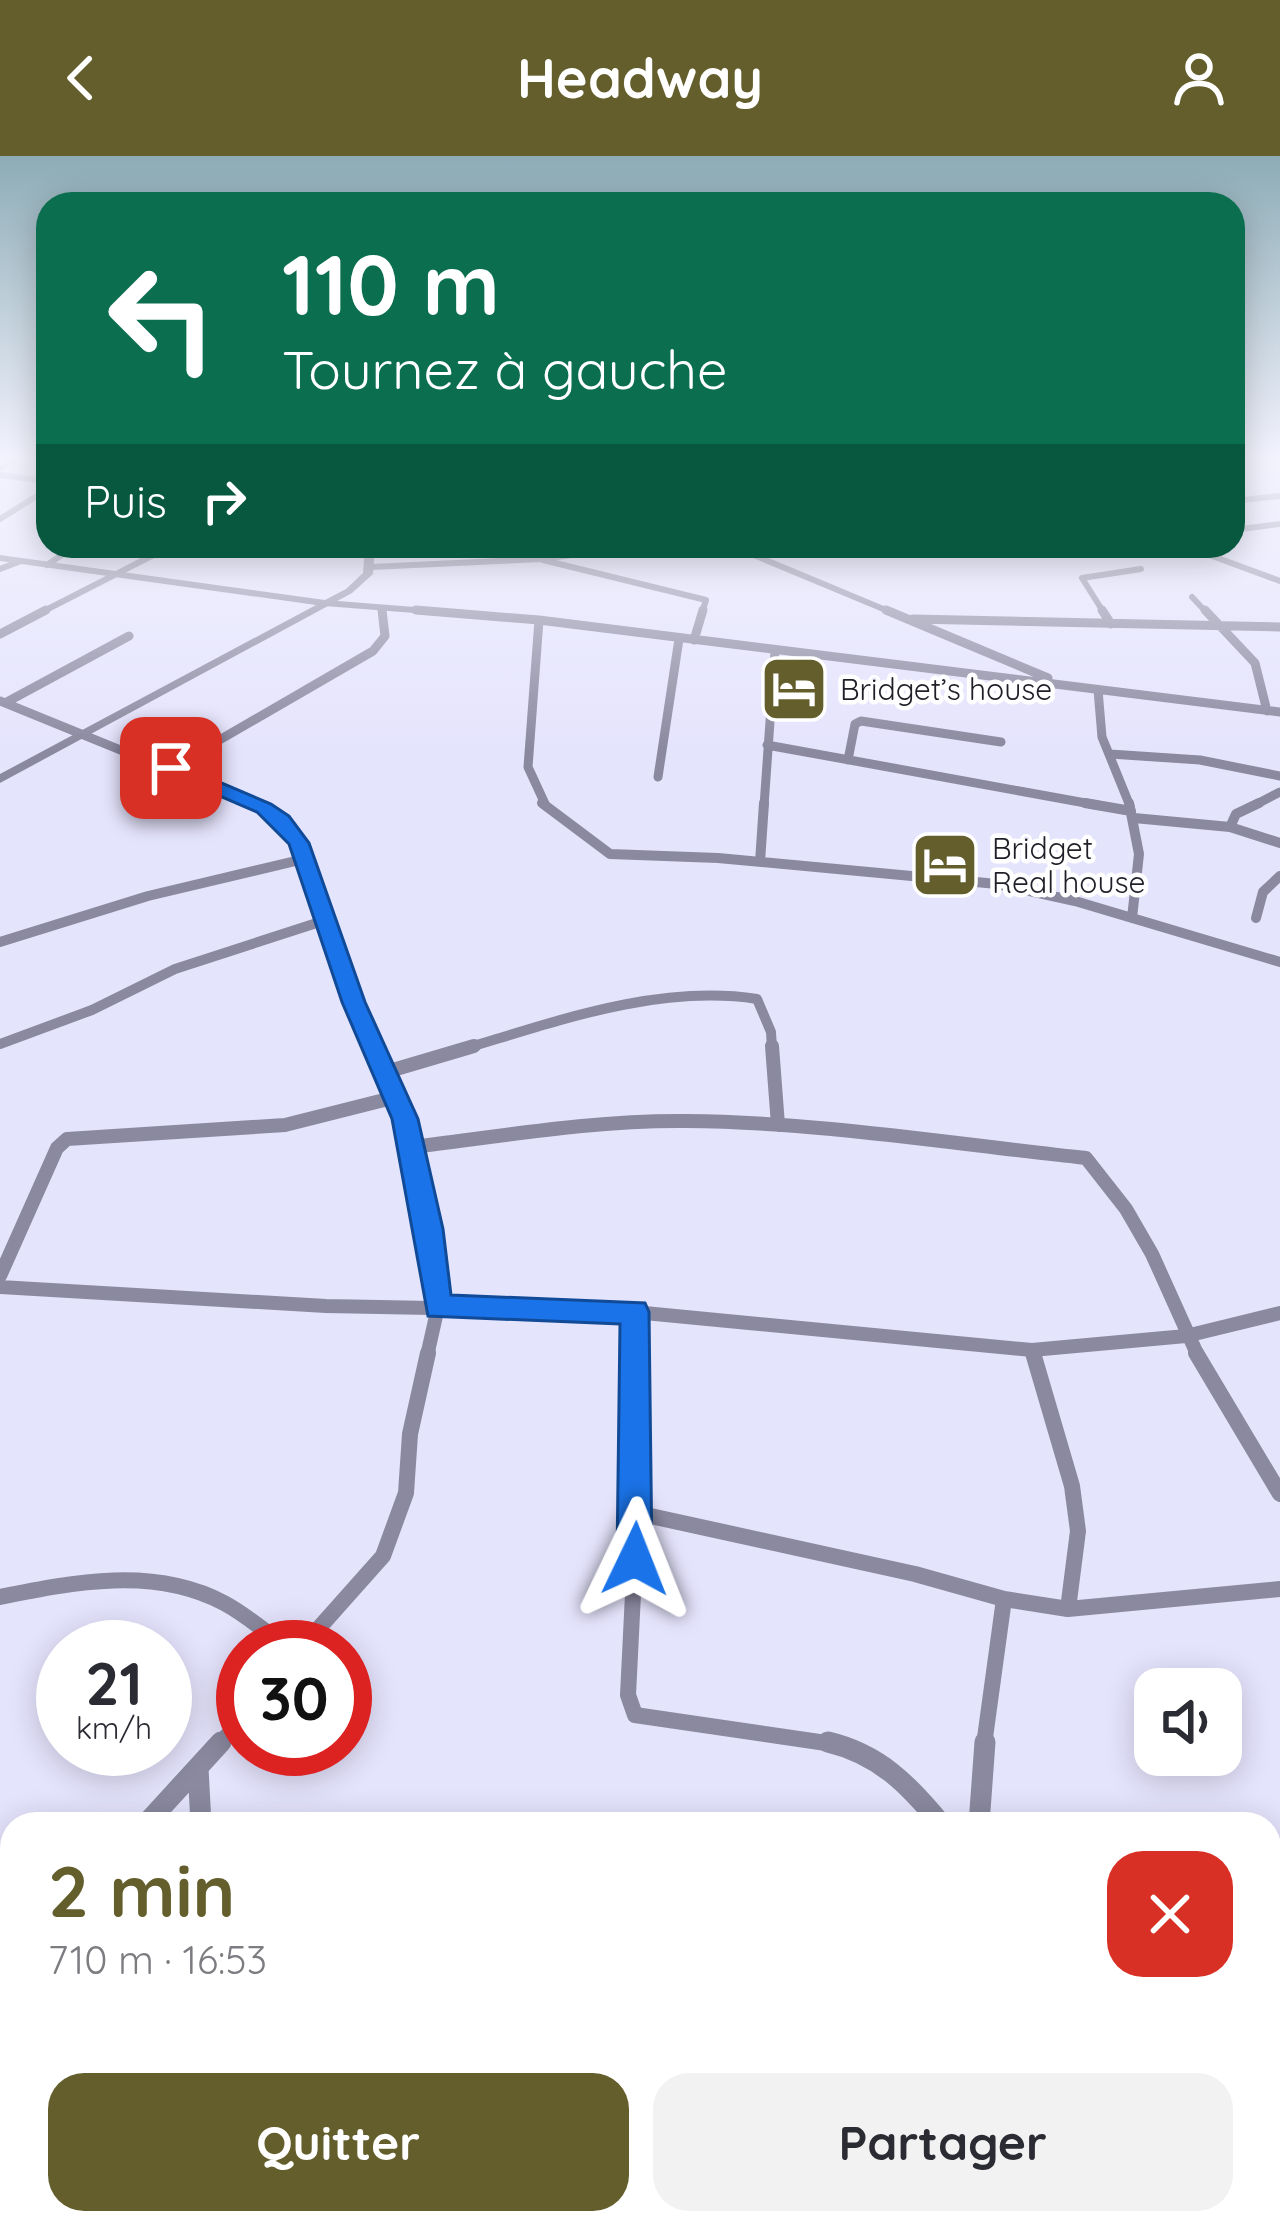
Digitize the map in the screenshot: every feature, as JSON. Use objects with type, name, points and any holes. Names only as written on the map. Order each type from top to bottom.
[{"type":"street","points":[[0,558],[325,603],[539,620],[1280,712]]},
{"type":"street","points":[[47,565],[57,558]]},
{"type":"street","points":[[0,634],[148,558]]},
{"type":"street","points":[[0,779],[362,583],[371,558]]},
{"type":"street","points":[[371,567],[549,558]]},
{"type":"street","points":[[762,558],[1064,685]]},
{"type":"street","points":[[1218,558],[1280,581]]},
{"type":"street","points":[[542,559],[574,571],[706,601],[694,640]]},
{"type":"street","points":[[0,569],[21,561]]},
{"type":"street","points":[[1111,624],[1082,578],[1141,569]]},
{"type":"street","points":[[1192,597],[1255,663],[1267,711]]},
{"type":"street","points":[[171,768],[373,650],[385,637],[382,609]]},
{"type":"street","points":[[913,619],[1280,627]]},
{"type":"street","points":[[539,620],[528,767],[542,803],[610,854],[760,862],[997,884],[1280,962]]},
{"type":"street","points":[[2,702],[129,636]]},
{"type":"street","points":[[658,777],[679,638]]},
{"type":"street","points":[[760,862],[766,694],[775,651]]},
{"type":"street","points":[[1097,690],[1094,709],[1133,814],[1140,869],[1132,918]]},
{"type":"street","points":[[2,702],[264,808],[292,832],[354,1002],[396,1097],[413,1148],[438,1307],[410,1434],[406,1493],[382,1556],[326,1620]]},
{"type":"street","points":[[848,760],[855,724],[861,721],[1001,742]]},
{"type":"street","points":[[766,745],[1133,814],[1230,827],[1280,843]]},
{"type":"street","points":[[1110,754],[1200,760],[1280,776]]},
{"type":"street","points":[[1230,827],[1236,814],[1280,792]]},
{"type":"street","points":[[0,942],[148,896],[304,860]]},
{"type":"street","points":[[1256,918],[1263,892],[1280,876]]},
{"type":"street","points":[[0,1044],[92,1010],[175,969],[326,920]]},
{"type":"street","points":[[386,1072],[590,1014],[702,994],[742,994],[757,999],[771,1032],[778,1126]]},
{"type":"street","points":[[0,1276],[57,1148],[67,1139],[285,1126],[396,1097]]},
{"type":"street","points":[[413,1148],[622,1122],[778,1126],[1086,1158],[1152,1254],[1186,1336],[1280,1494]]},
{"type":"street","points":[[0,1286],[326,1306],[634,1312],[1032,1350],[1186,1336],[1280,1312]]},
{"type":"street","points":[[634,1312],[637,1513],[628,1695],[634,1714],[709,1732],[801,1735],[854,1746],[899,1776],[930,1812]]},
{"type":"street","points":[[1032,1350],[1072,1486],[1078,1531],[1068,1609]]},
{"type":"street","points":[[637,1513],[915,1574],[1004,1600],[1068,1609],[1280,1588]]},
{"type":"street","points":[[0,1597],[58,1585],[158,1578],[218,1600],[247,1620]]},
{"type":"street","points":[[980,1812],[986,1723],[1004,1600]]},
{"type":"street","points":[[157,1812],[216,1748]]},
{"type":"street","points":[[198,1768],[200,1812]]},
{"type":"place","name":"Bridget’s house","points":[[794,689]]},
{"type":"place","name":"Bridget Real house","points":[[945,865]]},
{"type":"route","points":[[171,768],[264,808],[282,820],[299,843],[354,1002],[405,1119],[429,1229],[438,1307],[634,1312],[635,1559]]}]
